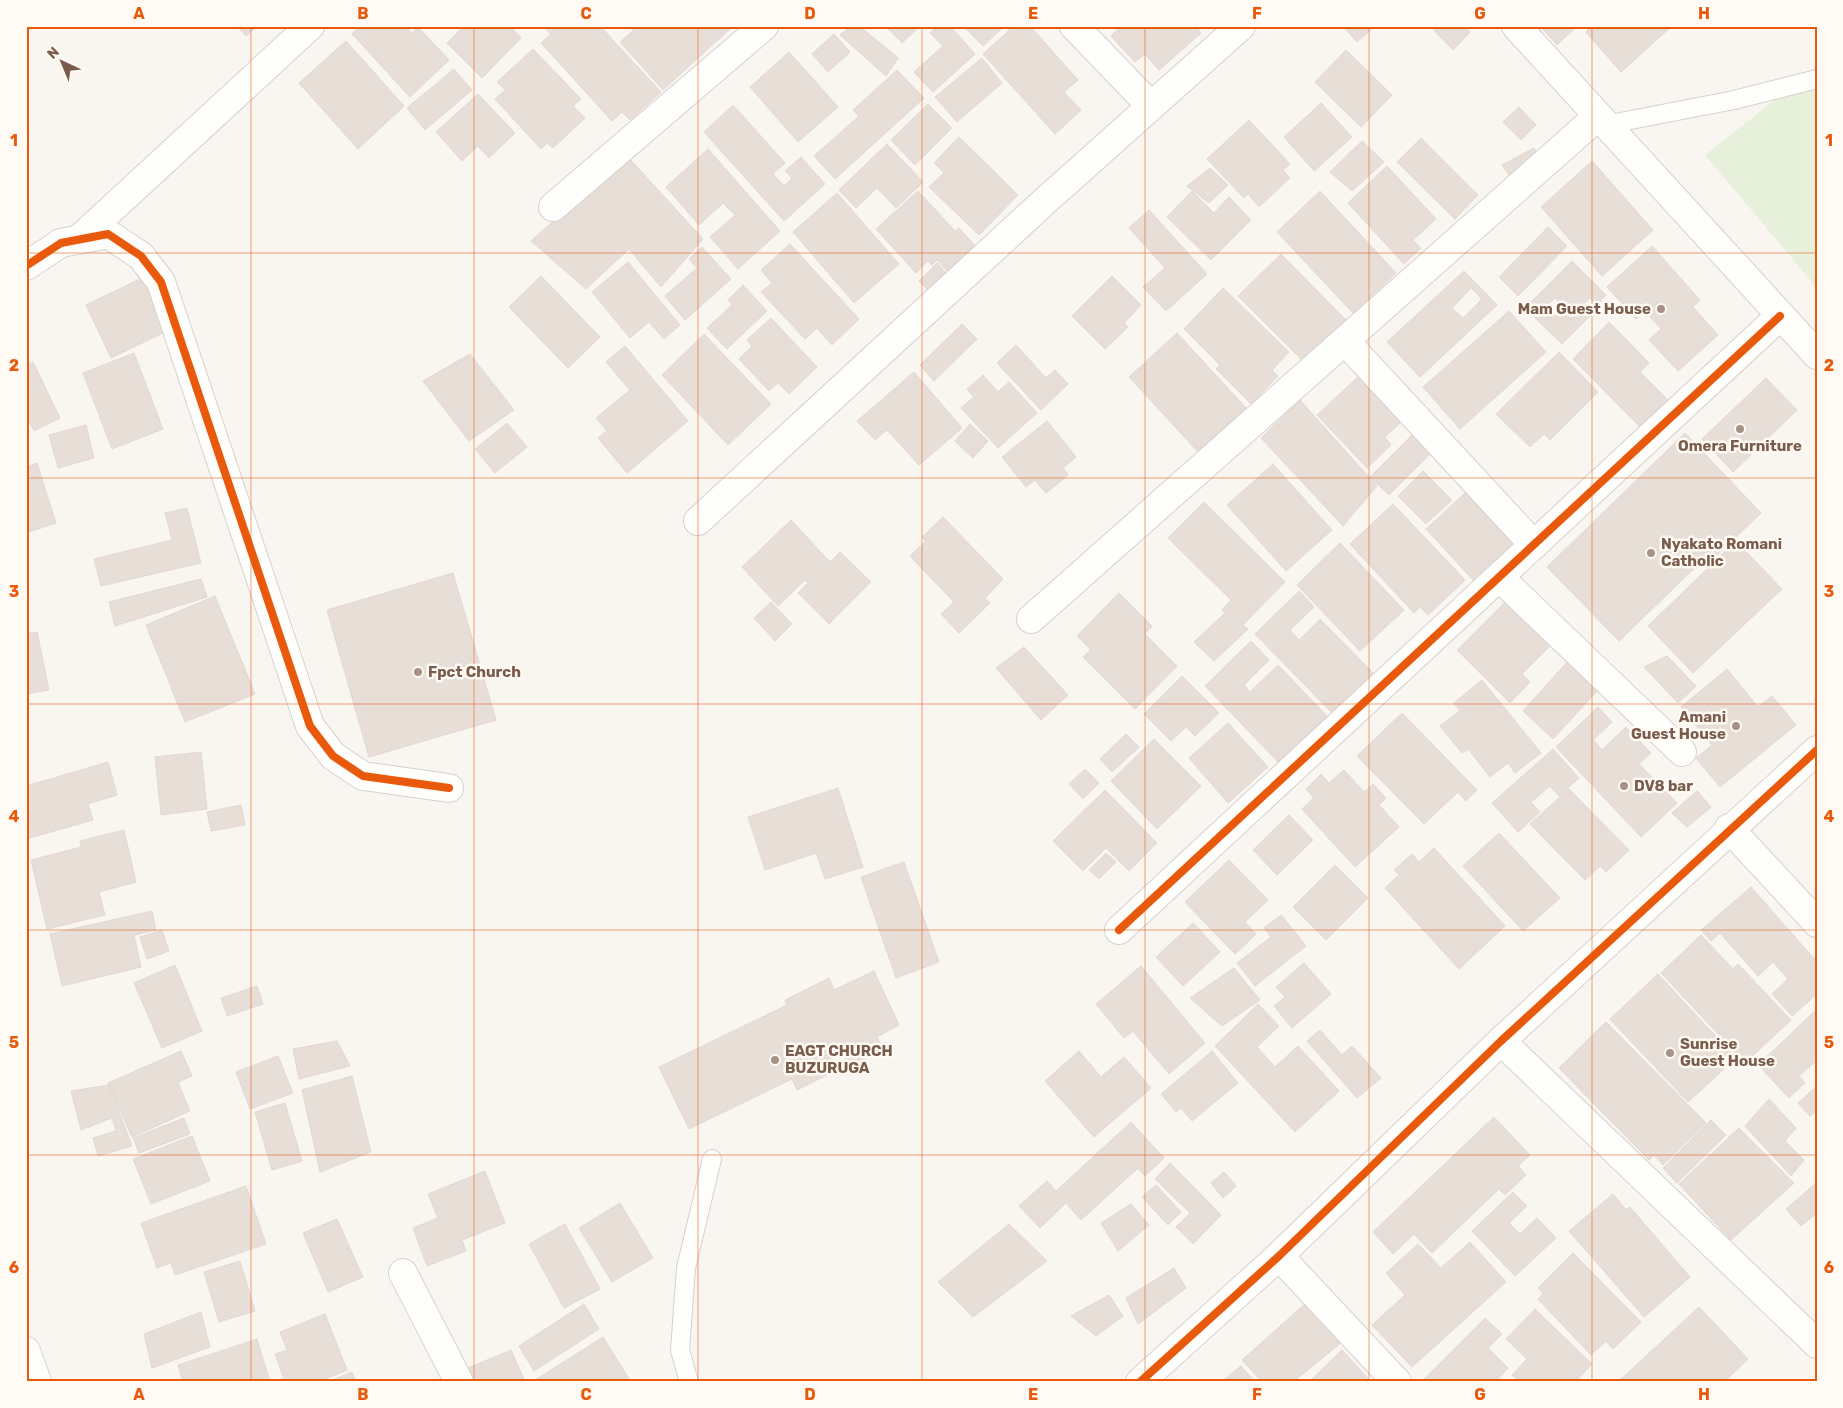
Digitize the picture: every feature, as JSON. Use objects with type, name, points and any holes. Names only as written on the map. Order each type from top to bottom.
[{"type":"street","points":[[77,241],[310,26]]},
{"type":"street","points":[[553,207],[764,26]]},
{"type":"street","points":[[1074,26],[1151,106]]},
{"type":"street","points":[[698,521],[1151,106],[1241,26]]},
{"type":"street","points":[[1516,26],[1817,355]]},
{"type":"street","points":[[1031,619],[1345,341],[1601,121]]},
{"type":"street","points":[[26,266],[62,244],[108,234],[140,256],[161,282],[310,726],[333,756],[364,776],[449,788]]},
{"type":"street","points":[[1119,930],[1780,316]]},
{"type":"street","points":[[1345,341],[1534,545]]},
{"type":"street","points":[[1499,577],[1682,752]]},
{"type":"street","points":[[1140,1382],[1279,1256],[1501,1041],[1730,828],[1817,750]]},
{"type":"street","points":[[1730,828],[1817,924]]},
{"type":"street","points":[[1501,1041],[1817,1344]]},
{"type":"street","points":[[1279,1256],[1397,1382]]},
{"type":"street","points":[[403,1273],[459,1382]]},
{"type":"street","points":[[26,1350],[36,1382]]},
{"type":"lane","points":[[1601,121],[1734,100],[1817,79]]},
{"type":"lane","points":[[689,1382],[680,1350],[686,1268],[712,1159]]},
{"type":"green space","points":[[1817,67],[1817,288],[1705,155]]},
{"type":"building","points":[[237,26],[257,26],[246,36]]},
{"type":"building","points":[[360,26],[406,26],[412,33],[418,27],[449,60],[410,97],[352,34]]},
{"type":"building","points":[[464,26],[510,26],[521,38],[482,78],[447,43]]},
{"type":"building","points":[[547,26],[600,26],[661,92],[630,120],[622,112],[612,121],[541,43],[551,34],[545,28]]},
{"type":"building","points":[[638,26],[733,26],[663,90],[620,42]]},
{"type":"building","points":[[851,26],[859,26],[898,58],[886,76],[840,35]]},
{"type":"building","points":[[885,26],[920,26],[902,43]]},
{"type":"building","points":[[937,26],[950,26],[975,54],[933,92],[914,72],[943,46],[930,33]]},
{"type":"building","points":[[963,26],[1004,26],[983,46]]},
{"type":"building","points":[[1014,26],[1030,26],[1078,80],[1064,92],[1081,110],[1055,134],[983,54]]},
{"type":"building","points":[[1122,26],[1195,26],[1201,33],[1159,70],[1145,54],[1135,62],[1111,36]]},
{"type":"building","points":[[1343,26],[1375,26],[1357,42]]},
{"type":"building","points":[[1439,26],[1464,26],[1470,32],[1453,50],[1434,31]]},
{"type":"building","points":[[1540,26],[1577,26],[1557,45]]},
{"type":"building","points":[[1592,26],[1672,26],[1621,72],[1586,32]]},
{"type":"building","points":[[834,34],[850,52],[828,72],[812,54]]},
{"type":"building","points":[[346,41],[404,106],[358,149],[299,83]]},
{"type":"building","points":[[533,49],[581,99],[573,106],[585,118],[553,148],[547,143],[541,149],[495,99],[505,90],[497,82]]},
{"type":"building","points":[[1346,50],[1392,95],[1361,127],[1315,82]]},
{"type":"building","points":[[789,52],[838,107],[798,142],[750,87]]},
{"type":"building","points":[[982,58],[1002,83],[957,122],[935,97]]},
{"type":"building","points":[[454,69],[472,90],[425,130],[407,108]]},
{"type":"building","points":[[897,70],[924,98],[835,179],[814,156],[859,116],[853,110]]},
{"type":"building","points":[[478,94],[515,133],[489,158],[478,146],[462,161],[436,132]]},
{"type":"building","points":[[1321,103],[1352,137],[1314,171],[1284,137]]},
{"type":"building","points":[[928,104],[952,128],[915,165],[891,140]]},
{"type":"building","points":[[733,105],[785,163],[773,174],[784,186],[792,178],[785,171],[801,157],[825,184],[784,221],[704,132]]},
{"type":"building","points":[[1519,107],[1536,125],[1521,140],[1503,122]]},
{"type":"building","points":[[1249,120],[1290,164],[1283,170],[1290,178],[1259,207],[1248,194],[1244,198],[1207,159]]},
{"type":"building","points":[[959,137],[1018,195],[979,235],[929,187],[944,173],[934,163]]},
{"type":"building","points":[[1421,138],[1478,195],[1455,219],[1397,162]]},
{"type":"building","points":[[1362,141],[1384,162],[1352,191],[1330,172]]},
{"type":"building","points":[[887,144],[923,182],[896,208],[877,188],[856,208],[839,190]]},
{"type":"building","points":[[1534,148],[1543,161],[1514,182],[1502,165]]},
{"type":"building","points":[[708,149],[780,231],[738,269],[710,237],[735,215],[723,203],[699,225],[666,187]]},
{"type":"building","points":[[627,156],[703,239],[661,287],[629,249],[586,289],[531,241]]},
{"type":"building","points":[[1592,161],[1653,230],[1602,276],[1541,207]]},
{"type":"building","points":[[1387,166],[1436,219],[1413,240],[1421,248],[1404,264],[1348,203]]},
{"type":"building","points":[[1210,168],[1228,185],[1209,203],[1187,186]]},
{"type":"building","points":[[918,191],[955,231],[959,228],[978,249],[950,274],[937,260],[932,265],[928,261],[916,273],[876,229]]},
{"type":"building","points":[[1192,191],[1214,213],[1229,197],[1251,220],[1211,260],[1167,217]]},
{"type":"building","points":[[1320,191],[1396,273],[1353,313],[1277,232]]},
{"type":"building","points":[[837,193],[899,264],[854,303],[793,232]]},
{"type":"building","points":[[1149,210],[1207,274],[1166,311],[1143,287],[1165,268],[1129,228]]},
{"type":"building","points":[[1548,227],[1567,246],[1518,296],[1499,277]]},
{"type":"building","points":[[790,244],[859,319],[832,345],[817,328],[805,339],[761,292],[772,283],[761,270]]},
{"type":"building","name":"Mam Guest House","points":[[1652,246],[1700,300],[1693,307],[1718,335],[1678,371],[1649,340],[1661,329],[1645,311],[1636,319],[1607,287]]},
{"type":"building","points":[[702,247],[731,279],[685,320],[665,296],[697,268],[689,259]]},
{"type":"building","points":[[1281,254],[1347,321],[1304,362],[1238,296]]},
{"type":"building","points":[[1572,261],[1606,295],[1597,305],[1590,298],[1582,305],[1592,314],[1562,344],[1525,308]],"holes":[[[1555,298],[1564,307],[1555,316],[1546,307]]]},
{"type":"building","points":[[628,262],[680,325],[664,339],[649,322],[630,338],[592,292]]},
{"type":"building","points":[[937,263],[946,273],[928,290],[919,281]]},
{"type":"building","points":[[1464,271],[1497,305],[1420,377],[1387,342]],"holes":[[[1471,288],[1482,299],[1463,318],[1452,308]]]},
{"type":"building","points":[[541,276],[600,337],[568,368],[509,307]]},
{"type":"building","points":[[1112,276],[1141,305],[1124,323],[1128,327],[1105,349],[1072,316]]},
{"type":"building","points":[[144,277],[169,330],[111,358],[86,305]]},
{"type":"building","points":[[743,285],[767,311],[727,349],[707,328],[732,305],[728,300]]},
{"type":"building","points":[[1223,288],[1289,352],[1272,370],[1278,376],[1251,404],[1216,369],[1220,365],[1184,329]]},
{"type":"building","points":[[1509,311],[1546,352],[1460,429],[1423,387]]},
{"type":"building","points":[[771,318],[817,367],[789,394],[778,383],[769,391],[739,359],[752,346],[747,340]]},
{"type":"building","points":[[1609,322],[1649,363],[1640,372],[1671,403],[1643,430],[1573,359]]},
{"type":"building","points":[[962,324],[977,339],[934,381],[920,365]]},
{"type":"building","points":[[1177,333],[1248,410],[1200,454],[1129,377]]},
{"type":"building","points":[[704,334],[771,404],[728,445],[662,375]]},
{"type":"building","points":[[1016,345],[1046,378],[1055,370],[1068,384],[1041,410],[997,363]]},
{"type":"building","points":[[625,346],[688,421],[627,473],[598,438],[607,431],[596,418],[630,390],[606,362]]},
{"type":"building","points":[[1559,352],[1598,392],[1550,440],[1544,434],[1530,447],[1496,414]]},
{"type":"building","points":[[134,353],[163,429],[112,449],[83,373]]},
{"type":"building","points":[[470,354],[514,410],[469,441],[423,381]]},
{"type":"building","points":[[33,362],[60,418],[34,431],[26,415],[26,365]]},
{"type":"building","points":[[914,372],[962,428],[919,465],[887,430],[875,440],[857,421]]},
{"type":"building","points":[[983,375],[998,392],[1009,382],[1037,413],[998,448],[961,408],[974,397],[967,389]]},
{"type":"building","points":[[1360,375],[1402,421],[1385,437],[1391,445],[1367,468],[1317,415]]},
{"type":"building","points":[[1766,378],[1797,410],[1733,472],[1702,439]]},
{"type":"building","points":[[1300,400],[1377,486],[1343,526],[1261,438]]},
{"type":"building","points":[[1047,421],[1076,457],[1063,468],[1068,475],[1046,493],[1035,480],[1026,487],[1002,457]]},
{"type":"building","points":[[507,423],[527,447],[495,473],[475,449]]},
{"type":"building","points":[[970,424],[988,441],[973,458],[955,441]]},
{"type":"building","points":[[86,425],[94,458],[58,468],[49,435]]},
{"type":"building","points":[[1417,430],[1436,448],[1389,495],[1370,477]]},
{"type":"building","points":[[1685,433],[1761,513],[1712,560],[1708,555],[1619,641],[1547,567]]},
{"type":"building","points":[[37,463],[56,523],[26,533],[26,467]]},
{"type":"building","points":[[1273,464],[1332,530],[1286,571],[1227,505]]},
{"type":"building","points":[[1423,471],[1452,500],[1426,524],[1398,496]]},
{"type":"building","points":[[1466,492],[1513,544],[1473,580],[1426,529]]},
{"type":"building","points":[[1204,502],[1285,582],[1243,625],[1248,629],[1214,661],[1194,642],[1225,613],[1222,610],[1231,600],[1168,538]]},
{"type":"building","points":[[1393,504],[1465,580],[1428,615],[1420,607],[1414,613],[1350,544]]},
{"type":"building","points":[[187,508],[201,563],[101,586],[94,559],[172,540],[165,513]]},
{"type":"building","points":[[943,517],[1003,579],[985,598],[990,603],[959,633],[941,614],[954,602],[910,556],[926,541],[922,537]]},
{"type":"building","points":[[791,520],[830,562],[840,552],[871,582],[829,624],[798,593],[808,583],[805,580],[778,606],[742,567]]},
{"type":"building","points":[[1736,541],[1782,589],[1693,673],[1648,626]]},
{"type":"building","points":[[1340,543],[1404,610],[1360,651],[1297,585]]},
{"type":"building","points":[[453,573],[496,720],[369,757],[327,610]]},
{"type":"building","points":[[201,579],[207,597],[115,626],[109,602]]},
{"type":"building","points":[[1299,591],[1314,607],[1290,630],[1299,640],[1320,619],[1375,675],[1334,715],[1255,634]]},
{"type":"building","points":[[1119,593],[1152,626],[1145,634],[1177,666],[1135,709],[1083,657],[1091,650],[1077,636]]},
{"type":"building","points":[[215,596],[255,694],[185,722],[146,625]]},
{"type":"building","points":[[771,602],[792,624],[775,641],[754,618]]},
{"type":"building","points":[[1505,602],[1549,647],[1522,674],[1530,682],[1510,703],[1457,650]]},
{"type":"building","points":[[37,632],[49,690],[26,694],[26,634]]},
{"type":"building","points":[[1251,641],[1269,660],[1244,685],[1250,692],[1278,665],[1327,716],[1279,763],[1205,686]]},
{"type":"building","points":[[1024,647],[1068,695],[1041,720],[996,668]]},
{"type":"building","points":[[1667,656],[1696,686],[1678,703],[1644,667]]},
{"type":"building","points":[[1568,661],[1599,689],[1553,739],[1523,711]]},
{"type":"building","points":[[1727,669],[1758,707],[1772,696],[1796,725],[1720,787],[1696,758],[1712,745],[1681,707]]},
{"type":"building","points":[[1182,676],[1219,713],[1195,736],[1186,727],[1171,741],[1144,714]]},
{"type":"building","points":[[1482,680],[1541,753],[1515,773],[1508,763],[1490,777],[1468,749],[1462,753],[1440,726],[1460,711],[1454,703]]},
{"type":"building","points":[[1598,707],[1612,722],[1593,740],[1602,750],[1626,727],[1651,753],[1639,764],[1677,803],[1641,837],[1556,747]]},
{"type":"building","points":[[1402,713],[1477,790],[1466,801],[1458,792],[1424,824],[1357,756]]},
{"type":"building","points":[[1228,723],[1268,767],[1228,803],[1189,758]]},
{"type":"building","points":[[1126,734],[1139,747],[1112,772],[1100,759]]},
{"type":"building","points":[[1154,739],[1201,786],[1157,829],[1111,781]]},
{"type":"building","points":[[1553,749],[1579,778],[1559,796],[1550,786],[1531,802],[1540,812],[1518,832],[1492,803]]},
{"type":"building","points":[[201,752],[207,809],[161,815],[155,757]]},
{"type":"building","points":[[108,762],[117,795],[88,804],[93,820],[26,839],[26,786]]},
{"type":"building","points":[[1085,769],[1099,783],[1083,799],[1069,784]]},
{"type":"building","points":[[1344,770],[1364,792],[1373,784],[1386,798],[1379,805],[1399,827],[1355,867],[1302,809],[1314,798],[1306,789],[1321,774],[1329,783]]},
{"type":"building","points":[[838,788],[863,867],[825,879],[816,853],[765,870],[748,817]]},
{"type":"building","points":[[1569,789],[1629,850],[1606,872],[1600,866],[1585,880],[1530,824]]},
{"type":"building","points":[[1105,790],[1157,843],[1129,871],[1106,848],[1083,871],[1053,841]]},
{"type":"building","points":[[1697,791],[1711,807],[1687,827],[1672,813]]},
{"type":"building","points":[[241,805],[245,825],[211,831],[207,812]]},
{"type":"building","points":[[1289,815],[1313,840],[1277,875],[1253,850]]},
{"type":"building","points":[[124,830],[136,882],[99,892],[105,915],[47,929],[31,860],[81,847],[80,841]]},
{"type":"building","points":[[1499,833],[1560,898],[1523,931],[1463,866]]},
{"type":"building","points":[[1434,848],[1505,926],[1459,969],[1385,888],[1399,875],[1394,870],[1412,854],[1419,862]]},
{"type":"building","points":[[1106,853],[1116,862],[1099,879],[1089,870]]},
{"type":"building","points":[[1229,860],[1268,900],[1245,922],[1256,934],[1235,954],[1185,902]]},
{"type":"building","points":[[904,862],[939,962],[896,978],[861,877]]},
{"type":"building","points":[[1335,865],[1368,898],[1326,940],[1293,907]]},
{"type":"building","points":[[1751,887],[1817,962],[1817,994],[1792,1016],[1772,994],[1788,979],[1773,962],[1758,976],[1720,933],[1711,941],[1701,930]]},
{"type":"building","points":[[152,911],[156,930],[134,935],[141,967],[62,986],[50,934]]},
{"type":"building","points":[[1281,915],[1306,946],[1255,986],[1237,963],[1271,937],[1264,928]]},
{"type":"building","points":[[1193,923],[1220,952],[1183,986],[1156,957]]},
{"type":"building","points":[[162,930],[169,951],[147,959],[140,937]]},
{"type":"building","points":[[1701,935],[1733,969],[1738,964],[1791,1020],[1745,1063],[1661,973]]},
{"type":"building","points":[[1304,963],[1331,994],[1292,1028],[1274,1006],[1285,997],[1276,987]]},
{"type":"building","points":[[175,965],[202,1031],[162,1048],[134,983]]},
{"type":"building","points":[[1141,966],[1205,1043],[1169,1074],[1133,1031],[1124,1038],[1096,1004]]},
{"type":"building","points":[[1234,968],[1260,1000],[1222,1026],[1190,998]]},
{"type":"building","points":[[874,971],[899,1025],[877,1037],[883,1049],[849,1066],[842,1053],[823,1062],[829,1074],[797,1090],[792,1079],[689,1129],[659,1067],[787,1005],[785,1000],[829,978],[834,990]]},
{"type":"building","points":[[1658,974],[1736,1058],[1688,1102],[1610,1019]]},
{"type":"building","points":[[257,986],[263,1004],[227,1016],[221,998]]},
{"type":"building","points":[[1258,1004],[1279,1026],[1257,1047],[1275,1067],[1298,1046],[1339,1091],[1295,1132],[1215,1046]]},
{"type":"building","points":[[1817,1009],[1817,1060],[1799,1076],[1805,1083],[1789,1098],[1758,1065]]},
{"type":"building","points":[[1606,1022],[1706,1123],[1663,1165],[1654,1155],[1649,1160],[1559,1068]]},
{"type":"building","points":[[1320,1030],[1342,1055],[1352,1046],[1381,1078],[1357,1098],[1307,1041]]},
{"type":"building","points":[[337,1041],[350,1066],[299,1079],[293,1049]]},
{"type":"building","points":[[181,1051],[192,1076],[178,1082],[190,1111],[132,1137],[108,1083]]},
{"type":"building","points":[[1079,1051],[1101,1077],[1124,1057],[1151,1088],[1094,1137],[1045,1081]]},
{"type":"building","points":[[1212,1051],[1238,1083],[1192,1121],[1181,1108],[1176,1112],[1161,1094]]},
{"type":"building","points":[[278,1056],[293,1093],[250,1109],[236,1072]]},
{"type":"building","points":[[352,1076],[371,1152],[320,1172],[302,1090]]},
{"type":"building","points":[[109,1085],[132,1146],[98,1156],[93,1138],[116,1131],[112,1118],[81,1130],[71,1091]]},
{"type":"building","points":[[1817,1086],[1817,1111],[1810,1116],[1798,1103]]},
{"type":"building","points":[[1769,1099],[1796,1128],[1785,1141],[1804,1160],[1791,1176],[1745,1126]]},
{"type":"building","points":[[285,1103],[302,1161],[272,1170],[255,1112]]},
{"type":"building","points":[[1494,1117],[1530,1155],[1518,1166],[1526,1175],[1505,1195],[1499,1189],[1432,1253],[1414,1234],[1393,1254],[1373,1232]]},
{"type":"building","points":[[184,1118],[190,1134],[139,1153],[133,1138]]},
{"type":"building","points":[[1711,1120],[1726,1135],[1677,1183],[1663,1168]]},
{"type":"building","points":[[1131,1122],[1164,1158],[1145,1176],[1138,1168],[1081,1220],[1066,1203],[1040,1228],[1019,1206],[1047,1181],[1056,1191]]},
{"type":"building","points":[[1739,1128],[1794,1183],[1731,1240],[1679,1184]]},
{"type":"building","points":[[192,1136],[210,1181],[151,1204],[133,1159]]},
{"type":"building","points":[[1170,1163],[1221,1215],[1193,1244],[1176,1227],[1190,1213],[1155,1179]]},
{"type":"building","points":[[485,1171],[505,1223],[462,1240],[466,1251],[427,1266],[413,1228],[438,1218],[428,1194]]},
{"type":"building","points":[[1224,1172],[1236,1186],[1223,1198],[1211,1183]]},
{"type":"building","points":[[1815,1184],[1817,1213],[1801,1226],[1786,1209]]},
{"type":"building","points":[[1156,1185],[1181,1212],[1168,1225],[1142,1197]]},
{"type":"building","points":[[246,1186],[266,1244],[175,1275],[171,1263],[157,1268],[141,1223]]},
{"type":"building","points":[[1513,1192],[1527,1206],[1509,1223],[1520,1234],[1537,1218],[1556,1238],[1515,1276],[1472,1231]]},
{"type":"building","points":[[1613,1194],[1626,1210],[1630,1207],[1690,1277],[1644,1317],[1569,1231]]},
{"type":"building","points":[[620,1203],[653,1258],[612,1282],[579,1228]]},
{"type":"building","points":[[1131,1204],[1149,1225],[1118,1251],[1101,1223]]},
{"type":"building","points":[[337,1219],[363,1277],[328,1292],[303,1233]]},
{"type":"building","points":[[565,1224],[600,1289],[564,1308],[529,1244]]},
{"type":"building","points":[[1009,1224],[1047,1261],[973,1317],[938,1282]]},
{"type":"building","points":[[1470,1242],[1506,1282],[1412,1367],[1372,1325],[1405,1295],[1386,1273],[1418,1244],[1441,1268]]},
{"type":"building","points":[[1573,1253],[1641,1322],[1613,1349],[1606,1341],[1591,1355],[1538,1299],[1543,1294],[1538,1288]]},
{"type":"building","points":[[240,1261],[255,1311],[219,1322],[204,1272]]},
{"type":"building","points":[[1174,1268],[1186,1288],[1138,1324],[1126,1298]]},
{"type":"building","points":[[1109,1295],[1123,1316],[1096,1336],[1071,1316]]},
{"type":"building","points":[[1306,1303],[1342,1342],[1293,1382],[1262,1382],[1242,1360]]},
{"type":"building","points":[[584,1304],[599,1329],[534,1371],[519,1346]]},
{"type":"building","points":[[1699,1307],[1748,1359],[1724,1382],[1618,1382]]},
{"type":"building","points":[[1535,1309],[1592,1364],[1575,1382],[1519,1382],[1512,1375],[1527,1359],[1506,1339]]},
{"type":"building","points":[[201,1312],[210,1347],[152,1368],[144,1334]]},
{"type":"building","points":[[325,1314],[347,1370],[318,1382],[285,1382],[275,1354],[287,1350],[280,1332]]},
{"type":"building","points":[[1485,1318],[1502,1334],[1488,1348],[1508,1368],[1495,1382],[1421,1382]]},
{"type":"building","points":[[603,1337],[631,1382],[532,1382]]},
{"type":"building","points":[[257,1339],[270,1382],[183,1382],[178,1365]]},
{"type":"building","points":[[511,1350],[525,1382],[474,1382],[468,1368]]},
{"type":"building","points":[[1342,1350],[1371,1382],[1309,1382]]},
{"type":"building","points":[[1241,1366],[1255,1382],[1221,1382]]},
{"type":"building","points":[[352,1372],[356,1382],[328,1382]]},
{"type":"cycle path","points":[[26,266],[61,243],[108,234],[141,256],[161,282],[310,726],[333,756],[363,776],[449,788]]},
{"type":"cycle path","points":[[1119,930],[1780,316]]},
{"type":"cycle path","points":[[1140,1382],[1279,1256],[1501,1041],[1817,750]]},
{"type":"place","name":"Mam Guest House","points":[[1661,309]]},
{"type":"place","name":"Omera Furniture","points":[[1740,429]]},
{"type":"place","name":"Nyakato Romani Catholic","points":[[1651,553]]},
{"type":"place","name":"Fpct Church","points":[[418,672]]},
{"type":"place","name":"Amani Guest House","points":[[1736,726]]},
{"type":"place","name":"DV8 bar","points":[[1624,786]]},
{"type":"place","name":"Sunrise Guest House","points":[[1670,1053]]},
{"type":"place","name":"EAGT CHURCH BUZURUGA","points":[[775,1060]]}]
